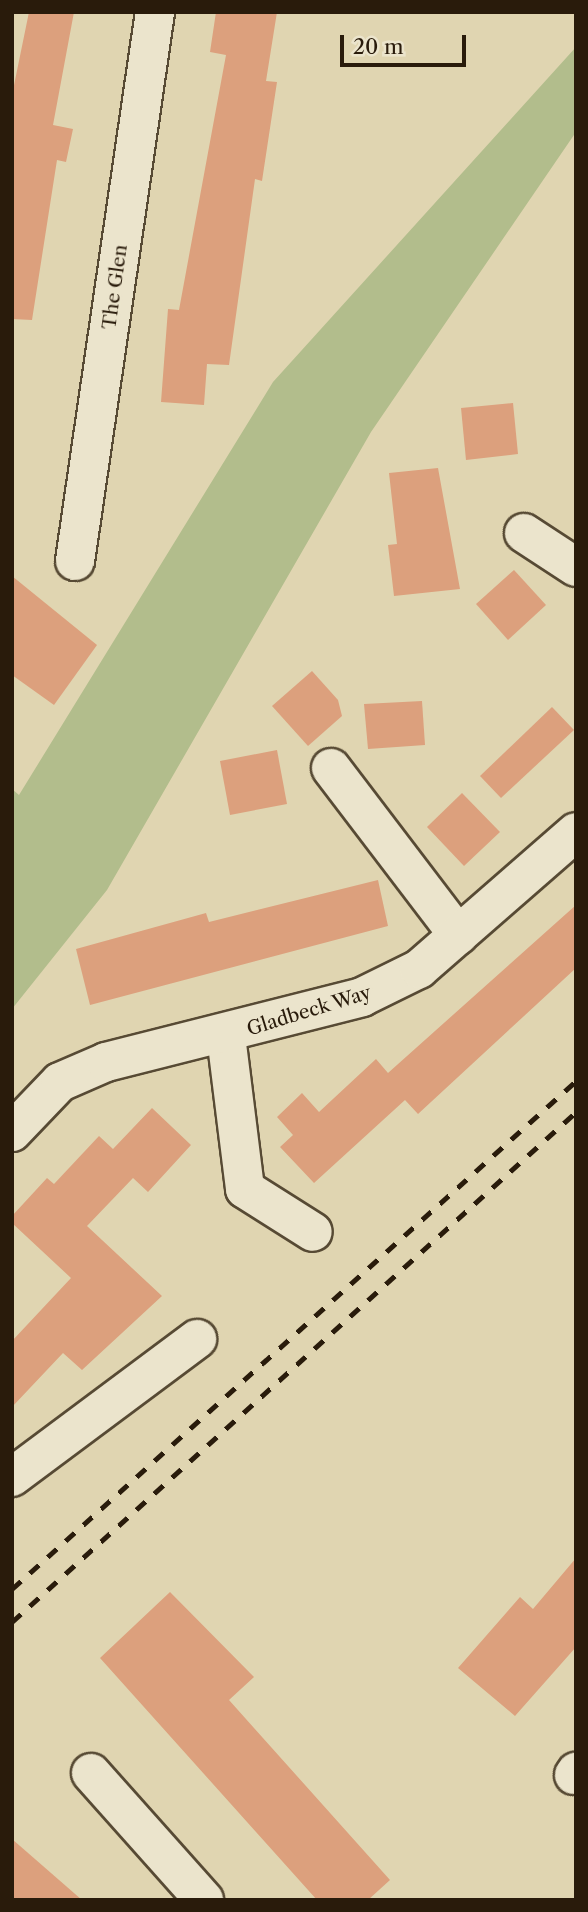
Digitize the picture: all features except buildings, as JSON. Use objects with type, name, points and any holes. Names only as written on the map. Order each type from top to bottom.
[{"type":"street","name":"The Glen","points":[[75,561],[155,12]]},
{"type":"street","points":[[524,533],[576,567]]},
{"type":"street","points":[[331,768],[458,935]]},
{"type":"street","name":"Gladbeck Way","points":[[12,1132],[60,1082],[106,1062],[226,1036],[362,998],[419,970],[576,832]]},
{"type":"street","name":"Gladbeck Way","points":[[226,1036],[245,1189],[313,1233]]},
{"type":"street","points":[[12,1477],[197,1339]]},
{"type":"street","points":[[91,1773],[204,1900]]},
{"type":"green space","points":[[576,47],[576,132],[371,432],[107,890],[12,1009],[12,789],[19,795],[273,382]]},
{"type":"railway","points":[[12,1589],[576,1081]]},
{"type":"railway","points":[[12,1622],[576,1112]]}]
